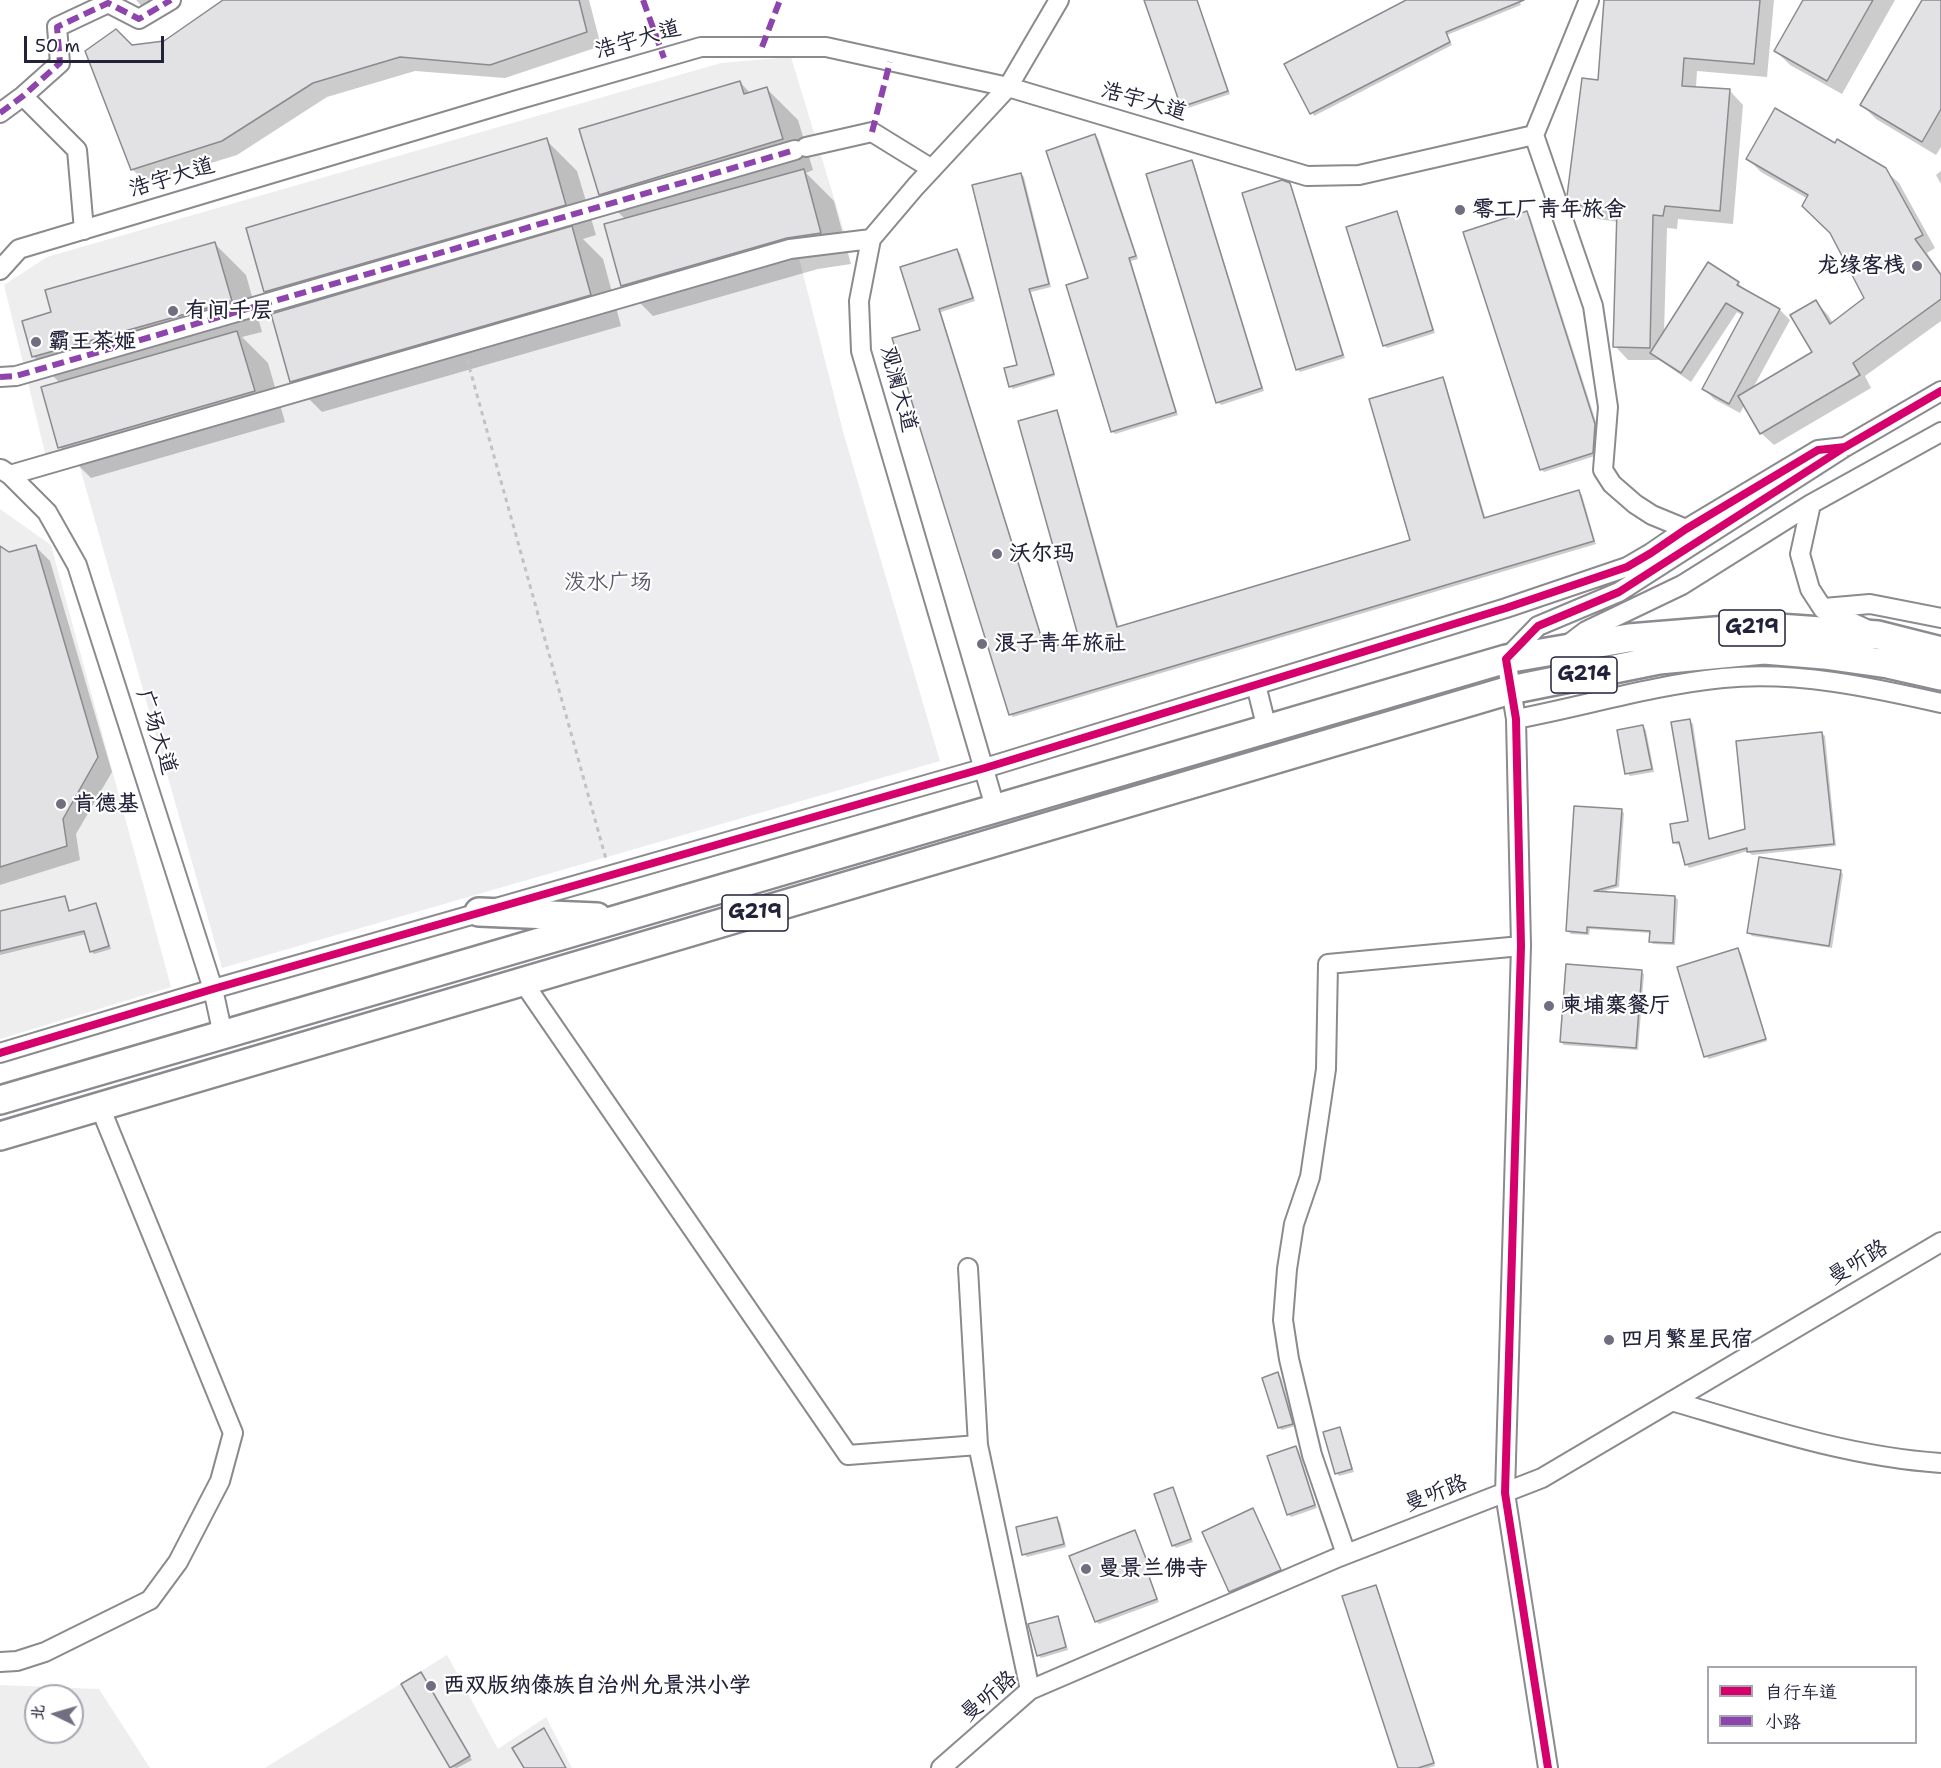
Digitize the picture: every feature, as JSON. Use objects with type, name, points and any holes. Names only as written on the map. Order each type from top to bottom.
[{"type":"highway","name":"G219","points":[[1561,650],[1629,638],[1764,627],[1878,635],[1941,651]]},
{"type":"highway","name":"G214","points":[[1506,659],[1561,650]]},
{"type":"highway","name":"G219","points":[[1659,660],[1764,650],[1867,661],[1941,676]]},
{"type":"highway","name":"G219","points":[[0,1100],[1506,659]]},
{"type":"highway","name":"G214","points":[[1510,690],[1659,660]]},
{"type":"highway","name":"G219","points":[[0,1136],[1510,690]]},
{"type":"highway","points":[[479,912],[620,918]]},
{"type":"highway","points":[[223,1035],[233,1068]]},
{"type":"street","points":[[0,113],[60,63],[57,27],[108,3],[139,19],[171,0]]},
{"type":"street","name":"观澜大道","points":[[995,807],[861,351],[859,301],[872,239],[932,169],[1008,87],[1059,0]]},
{"type":"street","points":[[1589,0],[1534,135],[1593,306],[1608,407],[1603,470],[1612,484],[1635,504],[1652,515],[1686,529]]},
{"type":"street","name":"浩宇大道","points":[[0,270],[19,249],[701,47],[826,47],[1008,87],[1307,176],[1359,175],[1534,135]]},
{"type":"street","points":[[23,96],[76,150],[84,230]]},
{"type":"street","points":[[0,377],[16,376],[800,149],[872,132],[932,169]]},
{"type":"street","points":[[5,472],[790,249],[872,239]]},
{"type":"street","points":[[1548,1768],[1504,1493],[1521,946],[1516,719],[1506,659],[1538,626],[1619,592],[1845,447],[1941,391]]},
{"type":"street","points":[[1561,650],[1586,631],[1682,585],[1811,504],[1941,432]]},
{"type":"street","points":[[0,1053],[213,988],[985,768],[1506,608],[1627,567],[1818,450],[1845,447]]},
{"type":"street","name":"广场大道","points":[[5,472],[47,512],[77,565],[213,988],[223,1035]]},
{"type":"street","points":[[1811,504],[1800,554],[1810,589],[1823,609],[1878,635]]},
{"type":"street","points":[[1823,609],[1870,604],[1941,618]]},
{"type":"street","points":[[1516,719],[1662,687],[1724,678],[1785,677],[1857,685],[1941,703]]},
{"type":"street","points":[[1256,685],[1267,729]]},
{"type":"street","points":[[1346,1554],[1312,1455],[1289,1359],[1283,1320],[1287,1269],[1294,1224],[1310,1177],[1325,1080],[1328,964],[1521,946]]},
{"type":"street","points":[[523,982],[848,1455],[978,1445]]},
{"type":"street","points":[[0,1662],[17,1661],[45,1652],[150,1600],[178,1562],[220,1481],[233,1432],[100,1107]]},
{"type":"street","name":"曼听路","points":[[942,1768],[1030,1690],[1346,1554],[1542,1478],[1941,1242]]},
{"type":"street","points":[[968,1268],[978,1445],[1030,1690]]},
{"type":"street","points":[[1672,1401],[1785,1435],[1906,1461],[1941,1463]]},
{"type":"path","points":[[461,343],[610,875]]},
{"type":"shaded area","points":[[791,57],[844,231],[46,457],[4,285],[47,257],[721,63]]},
{"type":"shaded area","points":[[0,509],[51,545],[171,987],[0,1039]]},
{"type":"shaded area","name":"西双版纳傣族自治州允景洪小学","points":[[447,1655],[498,1749],[546,1717],[572,1768],[265,1768]]},
{"type":"shaded area","points":[[0,1685],[24,1686],[24,1744],[84,1744],[84,1688],[99,1689],[150,1768],[0,1768]]},
{"type":"green space","name":"泼水广场","points":[[798,254],[844,435],[940,761],[222,968],[79,464]]},
{"type":"building","points":[[223,0],[579,0],[587,32],[490,65],[400,57],[313,83],[222,141],[131,170],[85,51],[116,29],[132,45],[164,41]]},
{"type":"building","points":[[1144,0],[1197,0],[1228,91],[1181,107]]},
{"type":"building","points":[[1406,0],[1524,0],[1446,32],[1450,42],[1310,114],[1284,64]]},
{"type":"building","points":[[1604,0],[1760,0],[1754,64],[1684,58],[1682,86],[1730,89],[1720,211],[1665,206],[1663,216],[1653,215],[1650,348],[1613,347],[1617,210],[1570,204],[1567,196],[1582,78],[1598,80]]},
{"type":"building","points":[[1803,0],[1873,0],[1827,81],[1774,51]]},
{"type":"building","points":[[1922,0],[1941,0],[1941,109],[1922,142],[1860,105]]},
{"type":"building","points":[[740,81],[744,94],[767,87],[783,139],[599,195],[579,129]]},
{"type":"building","points":[[1775,108],[1835,143],[1837,139],[1886,168],[1923,235],[1915,239],[1941,275],[1941,299],[1853,363],[1860,375],[1760,434],[1738,396],[1812,352],[1790,315],[1816,300],[1830,324],[1864,298],[1830,233],[1802,206],[1808,195],[1746,159]]},
{"type":"building","points":[[1095,134],[1136,256],[1129,258],[1176,412],[1111,432],[1066,285],[1088,278],[1046,151]]},
{"type":"building","points":[[547,138],[566,205],[264,292],[246,228]]},
{"type":"building","points":[[1192,160],[1262,388],[1216,403],[1146,174]]},
{"type":"building","points":[[804,169],[821,233],[787,238],[621,286],[604,224]]},
{"type":"building","points":[[1021,173],[1049,284],[1029,289],[1054,374],[1009,387],[1004,368],[1017,365],[972,185]]},
{"type":"building","points":[[1282,180],[1290,183],[1343,355],[1296,370],[1242,193]]},
{"type":"building","points":[[1397,211],[1433,330],[1383,346],[1346,227]]},
{"type":"building","points":[[1527,211],[1595,424],[1593,453],[1540,470],[1463,232]]},
{"type":"building","points":[[572,226],[591,295],[290,382],[271,314]]},
{"type":"building","points":[[215,242],[232,301],[32,357],[22,321],[51,312],[45,290]]},
{"type":"building","points":[[957,249],[973,298],[939,309],[1045,649],[1079,639],[1018,421],[1057,410],[1117,627],[1410,540],[1369,399],[1443,377],[1484,518],[1579,490],[1594,541],[1009,715],[892,338],[920,330],[900,267]]},
{"type":"building","points":[[1708,262],[1739,282],[1737,285],[1780,309],[1729,404],[1702,389],[1743,313],[1726,303],[1681,373],[1650,353]]},
{"type":"building","points":[[237,331],[255,391],[58,448],[41,387]]},
{"type":"building","points":[[36,545],[98,757],[63,819],[67,846],[0,867],[0,546],[9,552]]},
{"type":"building","points":[[1690,719],[1709,839],[1745,829],[1736,741],[1822,732],[1834,844],[1747,852],[1747,848],[1685,865],[1679,842],[1673,843],[1670,824],[1688,821],[1671,722]]},
{"type":"building","points":[[1643,725],[1652,769],[1625,774],[1617,730]]},
{"type":"building","points":[[1574,806],[1622,809],[1616,885],[1594,891],[1675,896],[1673,943],[1649,942],[1650,931],[1587,927],[1587,933],[1566,931]]},
{"type":"building","points":[[1759,857],[1841,870],[1829,946],[1747,933]]},
{"type":"building","points":[[65,896],[69,911],[96,903],[109,946],[90,952],[84,931],[0,951],[0,911]]},
{"type":"building","points":[[1738,948],[1766,1039],[1704,1057],[1677,967]]},
{"type":"building","points":[[1566,964],[1642,970],[1636,1048],[1560,1042]]},
{"type":"building","points":[[1278,1372],[1293,1424],[1278,1428],[1262,1378]]},
{"type":"building","points":[[1340,1427],[1352,1469],[1335,1474],[1323,1432]]},
{"type":"building","points":[[1296,1446],[1315,1505],[1287,1515],[1267,1456]]},
{"type":"building","points":[[1173,1487],[1191,1539],[1172,1546],[1154,1494]]},
{"type":"building","points":[[1253,1508],[1281,1570],[1229,1592],[1202,1532]]},
{"type":"building","points":[[1057,1517],[1064,1544],[1022,1555],[1016,1527]]},
{"type":"building","points":[[1135,1530],[1148,1564],[1145,1565],[1157,1599],[1095,1622],[1069,1556]]},
{"type":"building","points":[[1376,1585],[1434,1763],[1418,1768],[1398,1768],[1342,1596]]},
{"type":"building","points":[[1058,1616],[1066,1647],[1037,1656],[1028,1624]]},
{"type":"building","points":[[421,1672],[470,1756],[450,1768],[401,1684]]},
{"type":"building","points":[[544,1728],[566,1768],[524,1768],[512,1748]]},
{"type":"marked path","points":[[0,113],[60,63],[57,27],[108,3],[139,19],[171,0]]},
{"type":"marked path","points":[[643,0],[664,58]]},
{"type":"marked path","points":[[762,47],[780,0]]},
{"type":"marked path","points":[[872,132],[890,62]]},
{"type":"marked path","points":[[0,377],[16,376],[795,150]]},
{"type":"cycle path","points":[[1548,1768],[1505,1493],[1521,946],[1516,719],[1506,659],[1538,626],[1619,592],[1845,447],[1941,391]]},
{"type":"cycle path","points":[[0,1053],[213,989],[985,768],[1506,608],[1627,567],[1818,450],[1845,447]]},
{"type":"place","name":"零工厂青年旅舍","points":[[1460,210]]},
{"type":"place","name":"龙缘客栈","points":[[1917,266]]},
{"type":"place","name":"有间千层","points":[[173,311]]},
{"type":"place","name":"霸王茶姬","points":[[36,342]]},
{"type":"place","name":"沃尔玛","points":[[997,554]]},
{"type":"place","name":"浪子青年旅社","points":[[982,644]]},
{"type":"place","name":"肯德基","points":[[61,804]]},
{"type":"place","name":"柬埔寨餐厅","points":[[1549,1006]]},
{"type":"place","name":"四月繁星民宿","points":[[1609,1340]]},
{"type":"place","name":"曼景兰佛寺","points":[[1086,1569]]},
{"type":"place","name":"西双版纳傣族自治州允景洪小学","points":[[431,1686]]}]
